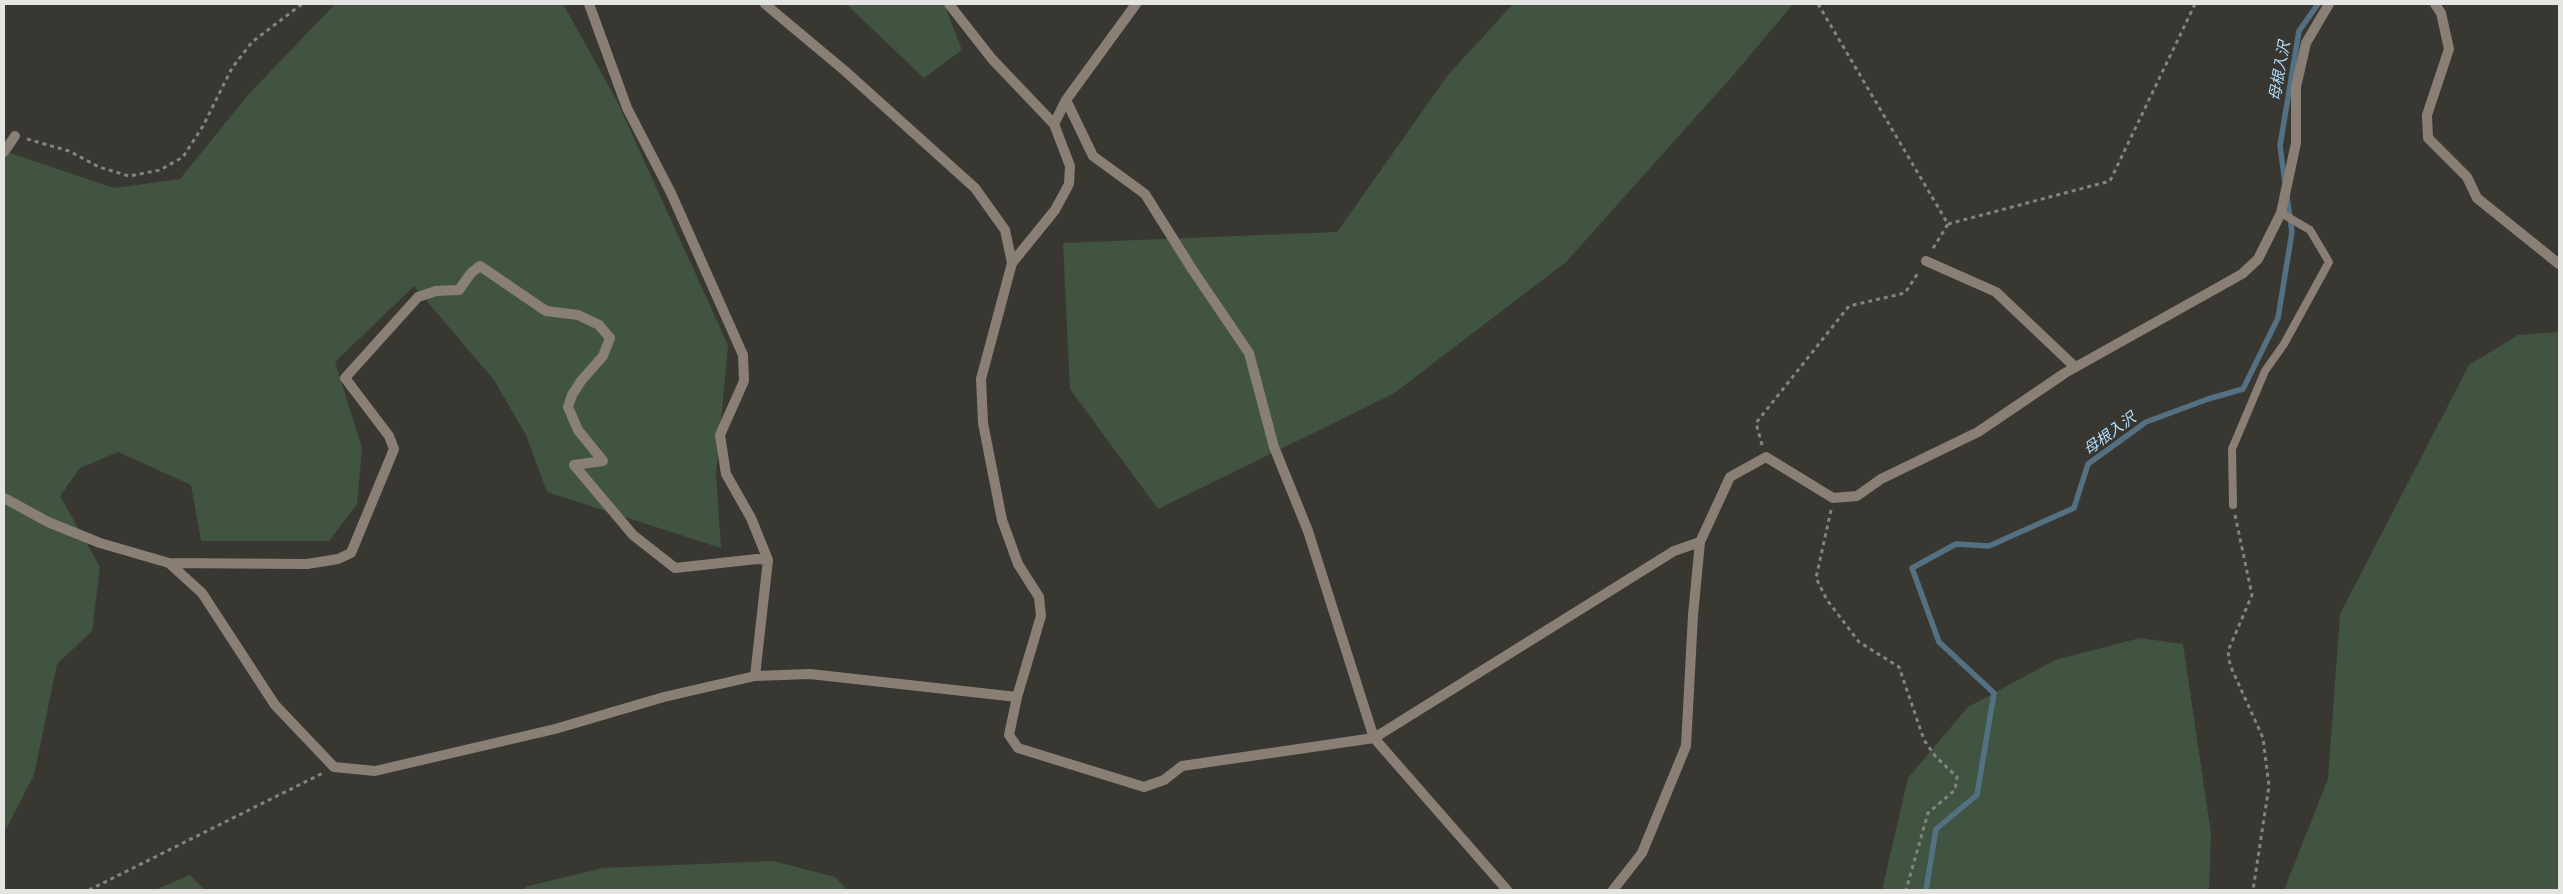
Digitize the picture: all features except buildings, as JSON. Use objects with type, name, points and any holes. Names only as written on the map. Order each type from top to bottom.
[{"type":"street","points":[[589,4],[627,108],[671,193],[743,355],[744,381],[720,435],[726,474],[751,518],[768,560],[755,676]]},
{"type":"street","points":[[765,4],[845,71],[975,188],[1005,230],[1012,263]]},
{"type":"street","points":[[949,4],[992,59],[1054,124],[1070,166],[1069,184],[1055,210],[1012,263],[981,379],[983,423],[1002,520],[1018,564],[1039,597],[1041,616],[1017,697],[1009,736],[1018,748],[1144,787],[1164,780],[1182,766],[1374,738],[1674,551],[1700,542]]},
{"type":"street","points":[[1054,124],[1066,100],[1136,4]]},
{"type":"street","points":[[1613,890],[1642,852],[1686,746],[1700,542],[1730,477],[1766,457],[1833,498],[1857,496],[1881,479],[1978,432],[2075,367],[2242,274],[2258,259],[2281,213],[2296,143],[2296,86],[2302,60],[2306,43],[2330,4]]},
{"type":"street","points":[[2435,4],[2441,14],[2449,49],[2427,115],[2428,138],[2467,177],[2477,198],[2559,264]]},
{"type":"street","points":[[1066,100],[1093,156],[1145,194],[1192,269],[1249,353],[1274,447],[1308,531],[1374,738],[1507,890]]},
{"type":"street","points":[[4,152],[15,136]]},
{"type":"street","points":[[1926,261],[1996,292],[2075,367]]},
{"type":"street","points":[[4,498],[48,522],[100,543],[169,563],[308,564],[338,559],[351,553],[394,449],[389,436],[345,378],[418,297],[436,291],[459,290],[471,272],[480,266],[546,311],[578,315],[599,325],[610,338],[603,356],[581,381],[572,395],[568,407],[578,430],[603,462],[574,465],[633,535],[675,568],[757,559],[768,560]]},
{"type":"street","points":[[169,563],[202,593],[275,705],[334,767],[375,771],[555,729],[664,696],[755,676],[810,674],[1017,697]]},
{"type":"lane","points":[[2233,505],[2232,448],[2265,371],[2284,344],[2329,262],[2310,230],[2281,213]]},
{"type":"path","points":[[15,136],[69,151],[99,167],[128,176],[160,170],[183,157],[203,126],[232,68],[252,42],[302,4]]},
{"type":"path","points":[[1818,4],[1948,224]]},
{"type":"path","points":[[1766,457],[1756,423],[1849,306],[1905,293],[1948,224],[2110,181],[2195,4]]},
{"type":"path","points":[[1833,498],[1816,578],[1827,600],[1859,642],[1899,667],[1924,740],[1936,757],[1958,777],[1955,790],[1928,813],[1906,890]]},
{"type":"path","points":[[2233,505],[2252,595],[2228,651],[2230,665],[2263,738],[2270,786],[2253,890]]},
{"type":"path","points":[[89,890],[334,767]]},
{"type":"green space","points":[[335,4],[563,4],[616,99],[728,345],[716,474],[721,548],[547,492],[526,435],[494,380],[414,286],[335,362],[362,448],[357,504],[329,541],[201,541],[191,485],[118,452],[80,468],[60,496],[100,567],[92,631],[57,664],[34,775],[4,833],[4,151],[114,188],[180,179],[248,95]]},
{"type":"green space","points":[[846,4],[944,4],[962,50],[924,78]]},
{"type":"green space","points":[[1513,4],[1793,4],[1736,72],[1566,262],[1393,394],[1158,509],[1070,389],[1063,243],[1337,232],[1448,75]]},
{"type":"green space","points":[[2559,332],[2559,890],[2284,890],[2328,779],[2340,614],[2469,365],[2518,335]]},
{"type":"green space","points":[[2140,638],[2183,644],[2211,834],[2209,890],[1882,890],[1908,778],[1968,707],[2055,660]]},
{"type":"green space","points":[[773,861],[835,877],[848,890],[522,890],[528,886],[603,868]]},
{"type":"green space","points":[[190,875],[205,890],[155,890]]},
{"type":"waterway","name":"母根入沢","points":[[2285,183],[2280,146],[2299,31],[2318,4]]},
{"type":"waterway","name":"母根入沢","points":[[1926,890],[1936,829],[1977,795],[1994,693],[1939,642],[1912,568],[1956,544],[1989,546],[2074,508],[2088,464],[2146,422],[2208,399],[2243,389],[2278,318],[2292,232],[2287,197]]}]
